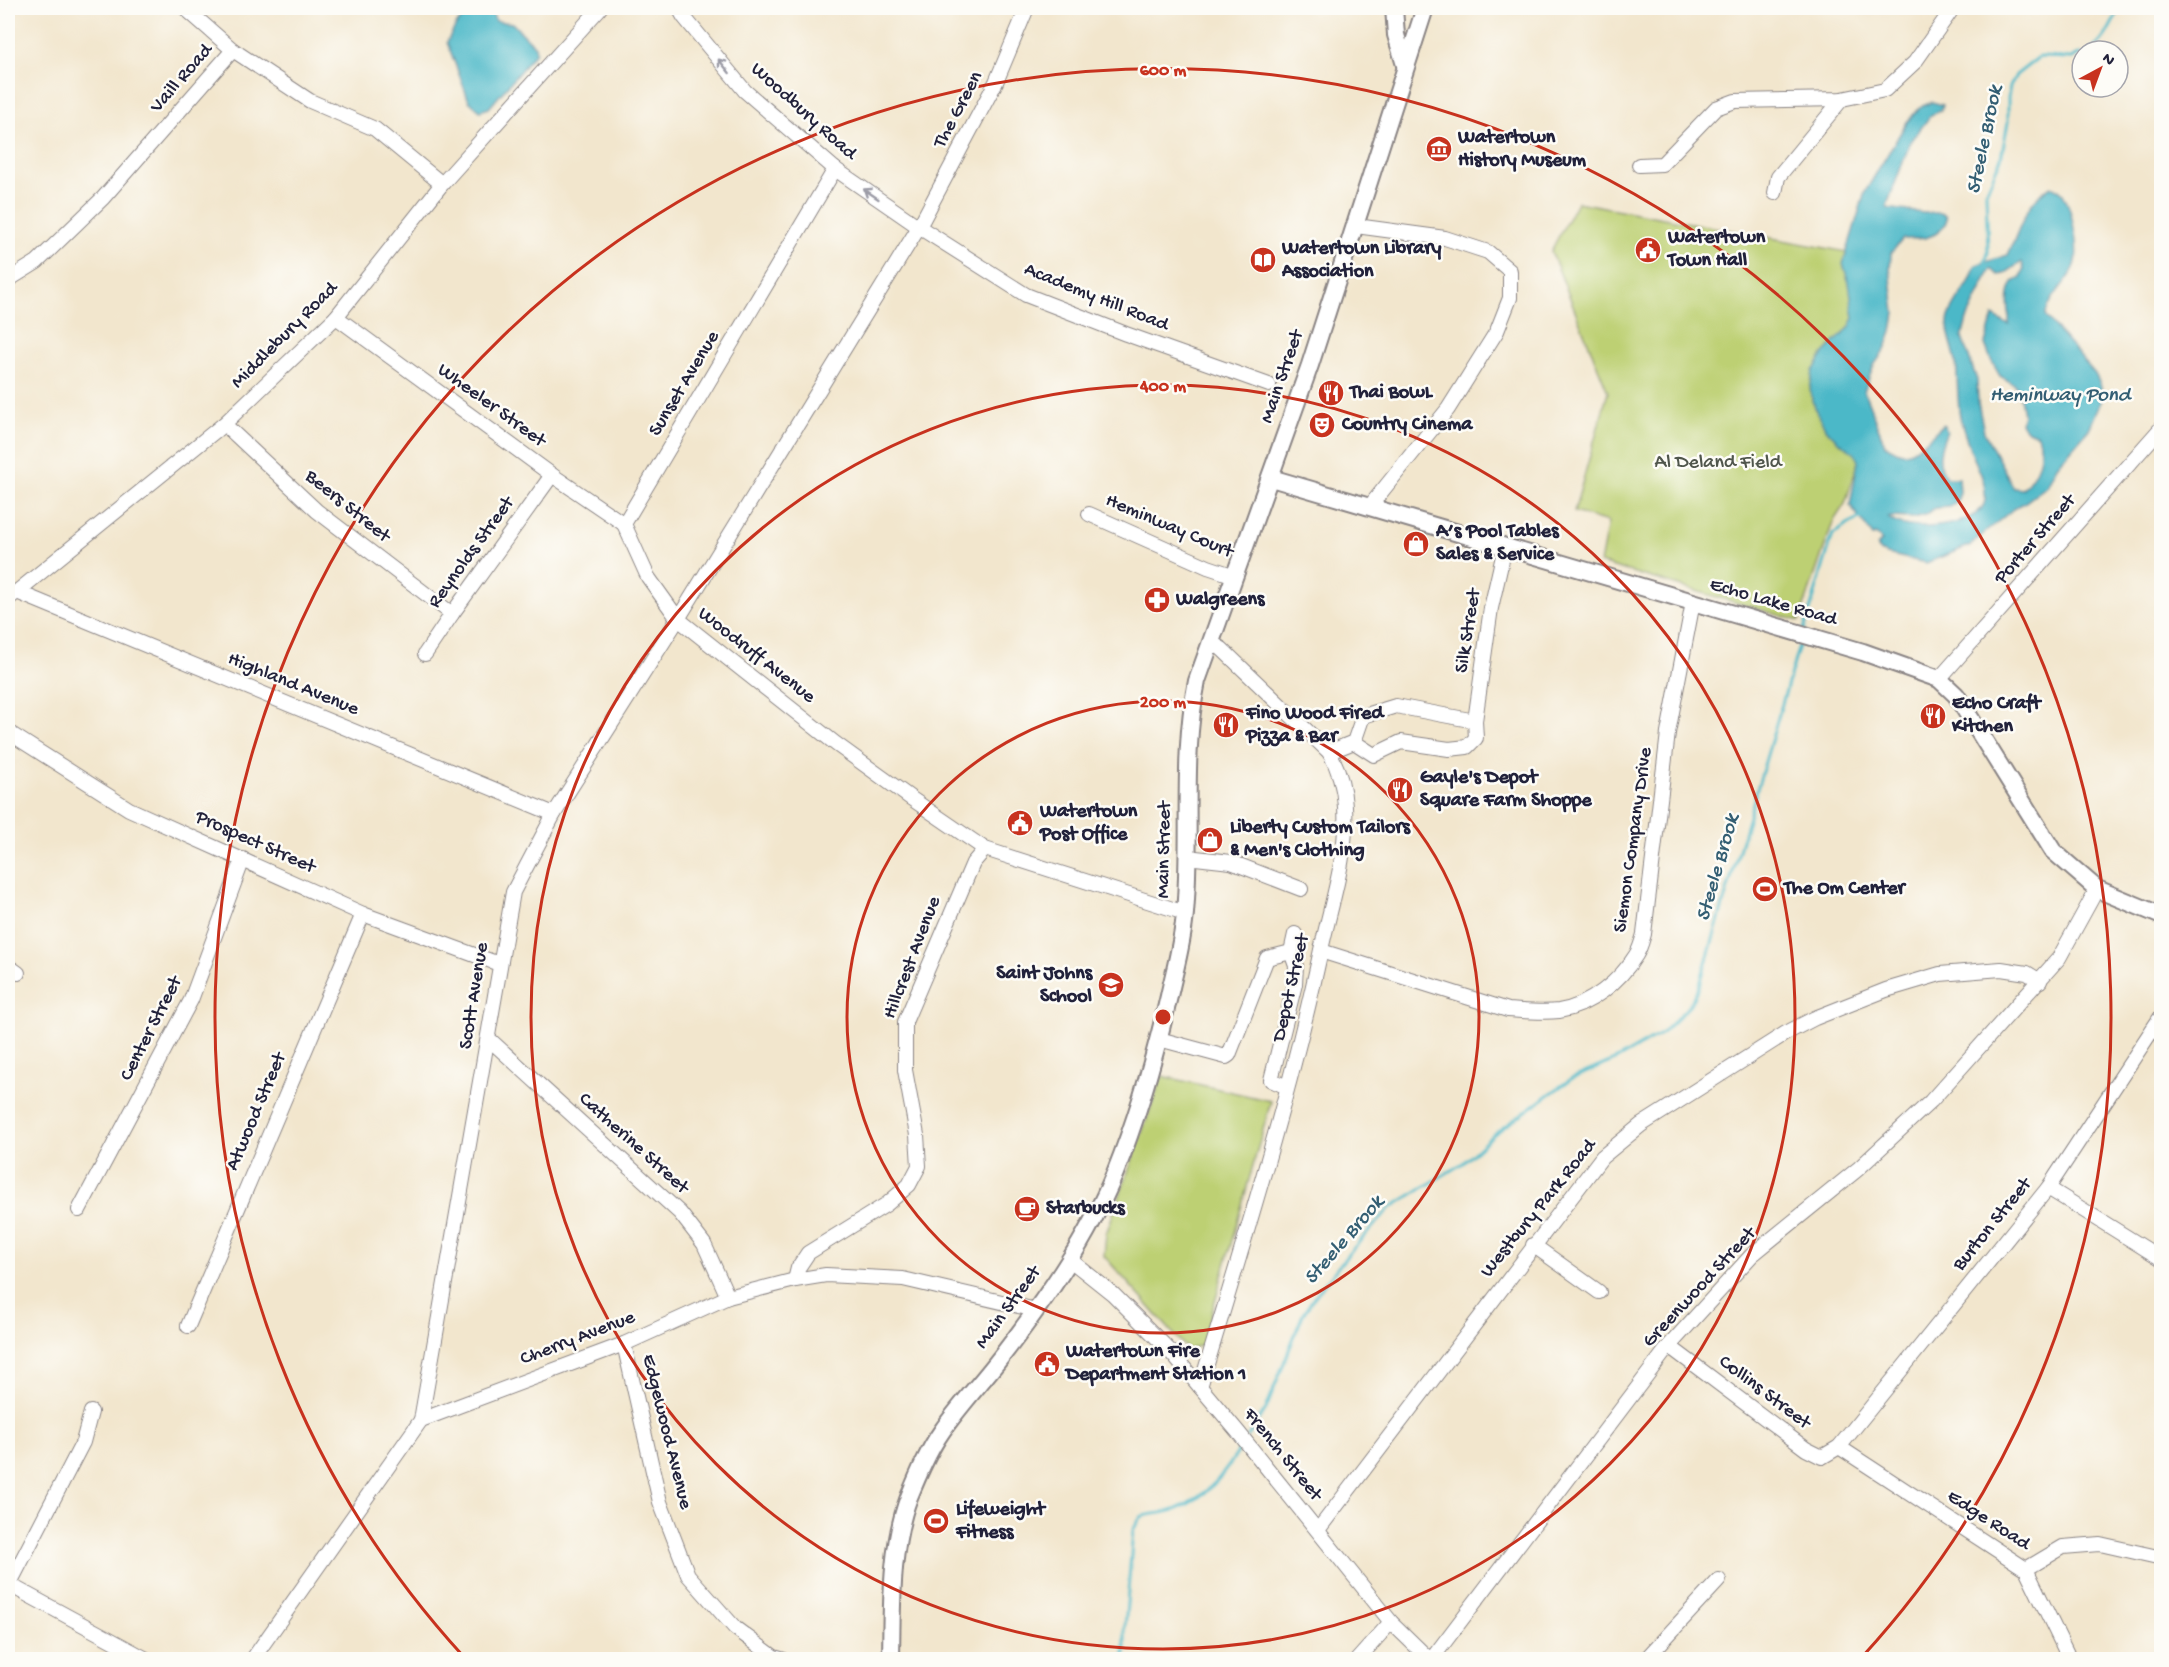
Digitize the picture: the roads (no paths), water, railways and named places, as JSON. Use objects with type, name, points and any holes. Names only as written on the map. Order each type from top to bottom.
[{"type":"main road","points":[[1394,8],[1396,35],[1405,65]]},
{"type":"main road","name":"Main Street","points":[[891,1659],[896,1554],[902,1520],[915,1482],[941,1432],[1036,1310],[1069,1259],[1114,1173],[1145,1087],[1180,946],[1185,913],[1188,755],[1192,705],[1197,681],[1271,478],[1356,226],[1405,65],[1425,8]]},
{"type":"main road","name":"Echo Lake Road","points":[[1271,478],[1863,651],[1939,679],[1956,694],[2008,782],[2053,851],[2097,890],[2162,915]]},
{"type":"street","points":[[185,8],[233,50]]},
{"type":"street","name":"Middlebury Road","points":[[12,596],[224,424],[336,317],[442,184],[600,8]]},
{"type":"street","name":"Woodbury Road","points":[[679,8],[746,92],[835,169],[919,227]]},
{"type":"street","name":"The Green","points":[[919,227],[996,82],[1027,8]]},
{"type":"street","points":[[1639,165],[1662,164],[1716,108],[1735,101],[1842,99],[1885,90],[1915,62],[1953,8]]},
{"type":"street","name":"Vaill Road","points":[[8,280],[37,262],[103,198],[233,50],[310,101],[375,129],[442,184]]},
{"type":"street","points":[[1775,193],[1778,177],[1842,99]]},
{"type":"street","name":"Sunset Avenue","points":[[624,524],[835,169]]},
{"type":"street","points":[[1356,226],[1445,238],[1488,252],[1510,271],[1510,298],[1497,331],[1448,409],[1370,507]]},
{"type":"street","name":"Academy Hill Road","points":[[919,227],[1026,295],[1126,334],[1269,385]]},
{"type":"street","name":"Woodruff Avenue","points":[[919,227],[678,619],[836,744],[985,849],[1185,913]]},
{"type":"street","name":"Wheeler Street","points":[[336,317],[552,475],[624,524]]},
{"type":"street","name":"Beers Street","points":[[224,424],[317,511],[452,614]]},
{"type":"street","name":"Porter Street","points":[[1939,679],[2162,427]]},
{"type":"street","name":"Reynolds Street","points":[[425,654],[552,475]]},
{"type":"street","name":"Heminway Court","points":[[1089,514],[1208,567],[1234,576]]},
{"type":"street","points":[[624,524],[648,577],[678,619]]},
{"type":"street","name":"Silk Street","points":[[1354,742],[1374,755],[1401,742],[1449,749],[1467,747],[1476,738],[1475,721],[1491,608],[1505,547]]},
{"type":"street","name":"Highland Avenue","points":[[12,596],[554,814]]},
{"type":"street","name":"Siemon Company Drive","points":[[1321,951],[1508,1010],[1537,1012],[1562,1010],[1577,1005],[1615,983],[1637,954],[1644,934],[1668,733],[1693,602]]},
{"type":"street","name":"Scott Avenue","points":[[421,1420],[513,892],[554,814],[678,619]]},
{"type":"street","name":"Depot Street","points":[[1200,1387],[1309,1009],[1344,841],[1345,808],[1343,784],[1329,752],[1222,649],[1210,642]]},
{"type":"street","points":[[1329,752],[1354,742],[1363,716],[1396,706],[1475,721]]},
{"type":"street","name":"Prospect Street","points":[[8,732],[129,809],[363,914],[500,964]]},
{"type":"street","name":"Hillcrest Avenue","points":[[795,1280],[798,1268],[808,1253],[887,1204],[909,1185],[919,1166],[917,1135],[905,1070],[905,1022],[920,982],[973,863],[985,849]]},
{"type":"street","points":[[1187,857],[1232,862],[1301,889]]},
{"type":"street","name":"Center Street","points":[[79,1210],[191,1000],[243,859]]},
{"type":"street","name":"Greenwood Street","points":[[1430,1659],[1669,1346],[1752,1256],[1858,1170],[1931,1101],[2059,958],[2097,890]]},
{"type":"street","name":"Atwood Street","points":[[188,1326],[363,914]]},
{"type":"street","points":[[1287,1087],[1271,1080],[1295,984],[1296,966],[1291,952],[1295,934]]},
{"type":"street","points":[[1158,1039],[1226,1057],[1229,1055],[1267,957],[1291,952]]},
{"type":"street","name":"Westbury Park Road","points":[[1318,1530],[1602,1156],[1641,1125],[1786,1033],[1815,1018],[1886,990],[1940,974],[2001,969],[2027,974],[2040,981]]},
{"type":"street","name":"Burton Street","points":[[1839,1447],[2048,1188],[2162,1015]]},
{"type":"street","name":"Catherine Street","points":[[489,1039],[680,1213],[704,1244],[728,1297]]},
{"type":"street","points":[[2048,1188],[2162,1259]]},
{"type":"street","points":[[1533,1245],[1599,1292]]},
{"type":"street","name":"French Street","points":[[1069,1259],[1101,1283],[1129,1309],[1200,1387],[1391,1622],[1430,1659]]},
{"type":"street","name":"Cherry Avenue","points":[[421,1420],[624,1344],[728,1297],[795,1280],[826,1275],[903,1279],[1036,1310]]},
{"type":"street","name":"Edgewood Avenue","points":[[624,1344],[660,1502],[688,1575],[735,1628],[774,1657],[784,1659]]},
{"type":"street","name":"Collins Street","points":[[1669,1346],[1806,1449],[1822,1457],[1839,1447]]},
{"type":"street","points":[[91,1412],[83,1442],[8,1584],[148,1659]]},
{"type":"street","points":[[252,1659],[421,1420]]},
{"type":"street","name":"Edge Road","points":[[1839,1447],[2026,1569],[2062,1547],[2100,1544],[2162,1558]]},
{"type":"street","points":[[2026,1569],[2070,1659]]},
{"type":"street","points":[[1645,1659],[1719,1580]]},
{"type":"street","points":[[1356,1659],[1391,1622]]},
{"type":"water","points":[[487,8],[496,21],[512,23],[535,46],[536,52],[489,108],[480,111],[469,101],[447,42],[461,19]]},
{"type":"water","name":"Heminway Pond","points":[[1932,102],[1943,105],[1941,110],[1930,116],[1910,143],[1886,208],[1941,213],[1946,216],[1946,220],[1942,229],[1935,234],[1922,238],[1903,239],[1891,253],[1890,269],[1895,313],[1892,332],[1885,350],[1874,365],[1864,391],[1885,445],[1899,452],[1913,450],[1925,442],[1943,424],[1947,431],[1941,449],[1941,467],[1947,478],[1959,478],[1960,492],[1957,502],[1950,507],[1935,508],[1927,514],[1914,518],[1888,517],[1896,523],[1909,526],[1941,526],[1971,517],[1981,510],[1985,500],[1984,485],[1960,417],[1956,362],[1948,328],[1949,317],[1976,265],[2008,255],[2029,208],[2042,192],[2051,186],[2059,190],[2068,204],[2077,253],[2074,268],[2050,302],[2045,316],[2095,374],[2103,397],[2089,429],[2057,466],[2047,486],[2013,509],[1969,546],[1926,563],[1880,551],[1877,546],[1882,541],[1876,535],[1873,536],[1850,505],[1858,461],[1854,453],[1826,429],[1817,414],[1810,390],[1813,371],[1825,352],[1849,328],[1854,318],[1849,283],[1843,264],[1865,192],[1907,122],[1920,107]],"holes":[[[2022,262],[2024,270],[2021,278],[2013,282],[2011,287],[2008,298],[2009,325],[1993,316],[1985,344],[2000,376],[2014,384],[2019,391],[2023,414],[2021,423],[2028,431],[2038,435],[2040,443],[2038,465],[2022,489],[2014,488],[1984,432],[1978,403],[1977,380],[1962,338],[1967,319],[1991,269],[1999,275],[2004,274]]]},
{"type":"waterway","name":"Steele Brook","points":[[2103,39],[2120,8]]},
{"type":"waterway","name":"Steele Brook","points":[[1984,266],[1988,252],[1986,192],[2001,158],[2008,122],[2010,87],[2016,75],[2039,57],[2070,58]]},
{"type":"waterway","name":"Steele Brook","points":[[1804,630],[1833,534],[1859,518],[1863,519]]},
{"type":"waterway","name":"Steele Brook","points":[[1248,1436],[1266,1409],[1303,1314],[1350,1252],[1390,1208],[1463,1163],[1494,1134],[1571,1079],[1617,1059],[1662,1033],[1688,1007],[1699,987],[1801,639]]},
{"type":"waterway","name":"Steele Brook","points":[[1125,1660],[1125,1628],[1133,1530],[1141,1517],[1173,1511],[1188,1504],[1207,1490],[1216,1482],[1243,1444]]},
{"type":"place","name":"Watertown History Museum","points":[[1439,149]]},
{"type":"place","name":"Watertown Town Hall","points":[[1648,250]]},
{"type":"place","name":"Watertown Library Association","points":[[1263,260]]},
{"type":"place","name":"Thai BowL","points":[[1331,393]]},
{"type":"place","name":"Country Cinema","points":[[1322,425]]},
{"type":"place","name":"A’s Pool Tables Sales & Service","points":[[1416,544]]},
{"type":"place","name":"Walgreens","points":[[1157,600]]},
{"type":"place","name":"Echo Craft Kitchen","points":[[1933,716]]},
{"type":"place","name":"Fino Wood Fired Pizza & Bar","points":[[1226,725]]},
{"type":"place","name":"Gayle's Depot Square Farm Shoppe","points":[[1400,790]]},
{"type":"place","name":"Watertown Post Office","points":[[1020,823]]},
{"type":"place","name":"Liberty Custom Tailors & Men's Clothing","points":[[1210,840]]},
{"type":"place","name":"The Om Center","points":[[1765,889]]},
{"type":"place","name":"Saint Johns School","points":[[1111,985]]},
{"type":"place","name":"Starbucks","points":[[1027,1209]]},
{"type":"place","name":"Watertown Fire Department Station 1","points":[[1047,1364]]},
{"type":"place","name":"Lifeweight Fitness","points":[[936,1521]]},
{"type":"park label","name":"Al Deland Field","points":[[1718,463]]}]
